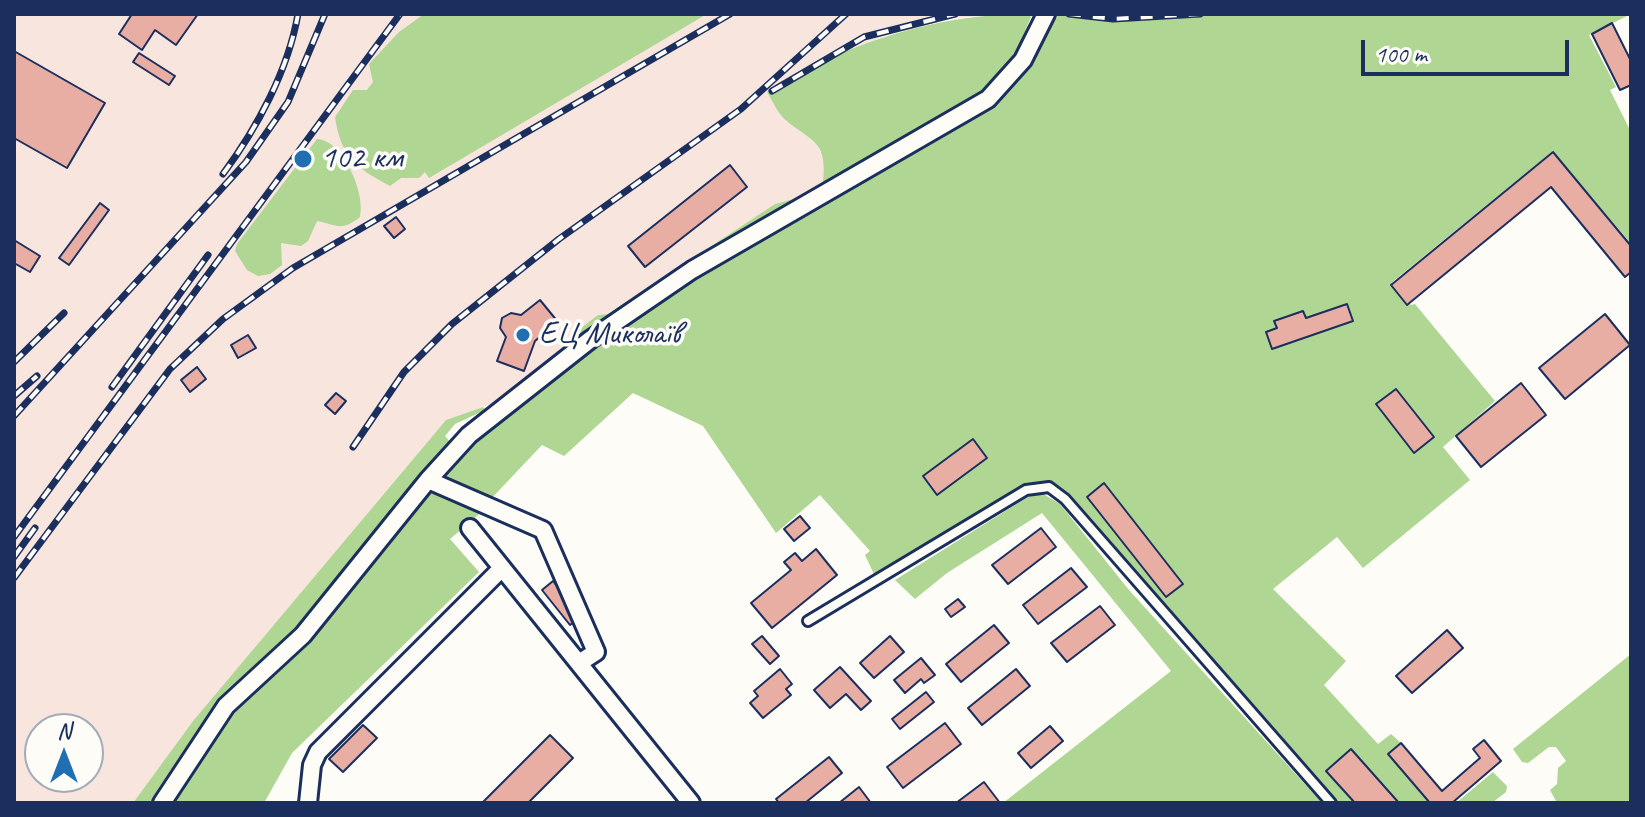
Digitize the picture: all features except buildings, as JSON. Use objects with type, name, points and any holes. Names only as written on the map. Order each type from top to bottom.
[{"type":"street","points":[[162,803],[226,706],[303,635],[428,480],[469,435],[628,313],[692,270],[988,99],[1023,60],[1046,14]]},
{"type":"street","points":[[428,480],[543,530],[596,652],[579,663]]},
{"type":"street","points":[[470,528],[691,803]]},
{"type":"street","points":[[308,803],[312,765],[318,752],[502,568]]},
{"type":"lane","points":[[808,621],[1026,490],[1049,487],[1065,499],[1331,803]]},
{"type":"shaded area","points":[[14,14],[428,14],[581,87],[707,14],[1008,14],[956,18],[900,31],[839,53],[767,92],[786,121],[812,135],[825,162],[823,182],[801,197],[775,204],[608,314],[598,315],[573,344],[514,396],[446,420],[193,721],[133,803],[14,803]]},
{"type":"green space","points":[[424,14],[707,14],[429,178],[425,172],[419,178],[401,178],[390,186],[352,160],[341,143],[335,117],[353,90],[367,90],[373,82],[369,64],[399,32]]},
{"type":"green space","points":[[1032,14],[1012,63],[984,93],[844,179],[496,408],[494,404],[514,396],[573,344],[572,335],[598,315],[608,314],[775,204],[801,197],[823,182],[823,159],[817,145],[785,120],[767,92],[824,61],[883,38],[944,22]]},
{"type":"green space","points":[[1046,14],[1631,14],[1589,35],[1616,87],[1610,90],[1631,132],[1631,244],[1553,151],[1391,283],[1411,305],[1415,304],[1495,401],[1443,447],[1470,480],[1363,568],[1337,537],[1273,589],[1346,661],[1324,685],[1378,744],[1391,734],[1401,743],[1388,754],[1430,803],[1399,803],[1351,749],[1326,771],[1355,803],[1337,803],[1136,586],[1067,498],[1047,488],[1021,490],[873,586],[866,581],[874,574],[865,555],[870,551],[820,495],[776,533],[703,426],[633,393],[564,456],[542,445],[488,502],[439,480],[457,450],[594,344],[694,274],[991,101]]},
{"type":"green space","points":[[317,139],[336,148],[344,158],[356,182],[360,217],[344,226],[317,221],[308,241],[301,246],[281,243],[282,265],[270,274],[258,276],[247,270],[235,251],[237,244]]},
{"type":"green space","points":[[483,407],[485,410],[455,424],[445,436],[451,443],[157,803],[133,803],[193,721],[446,420]]},
{"type":"green space","points":[[431,488],[484,510],[450,539],[479,572],[292,753],[264,803],[167,803],[229,709]]},
{"type":"green space","points":[[1031,495],[1045,495],[1060,504],[1129,590],[1322,803],[1003,803],[1171,671],[1042,513],[947,573],[915,599],[895,580]]},
{"type":"green space","points":[[1631,654],[1631,803],[1557,803],[1550,790],[1557,784],[1558,768],[1566,761],[1556,747],[1549,747],[1528,763],[1522,762],[1513,749]]},
{"type":"green space","points":[[1493,772],[1507,786],[1506,792],[1492,803],[1456,803]]},
{"type":"railway","points":[[223,174],[270,98],[287,57],[298,14]]},
{"type":"railway","points":[[14,416],[246,162],[288,102],[325,14]]},
{"type":"railway","points":[[14,537],[400,14]]},
{"type":"railway","points":[[14,578],[170,369],[223,319],[293,268],[730,14]]},
{"type":"railway","points":[[353,447],[404,372],[452,324],[559,239],[741,109],[846,14]]},
{"type":"railway","points":[[772,91],[864,37],[955,14]]},
{"type":"railway","points":[[1069,14],[1113,19],[1200,14]]},
{"type":"railway","points":[[112,387],[208,255]]},
{"type":"railway","points":[[14,362],[64,313]]},
{"type":"railway","points":[[14,396],[37,376]]},
{"type":"railway","points":[[14,557],[35,528]]},
{"type":"place","name":"102 км","points":[[303,159]]},
{"type":"place","name":"ЕЦ Миколаїв","points":[[523,335]]}]
